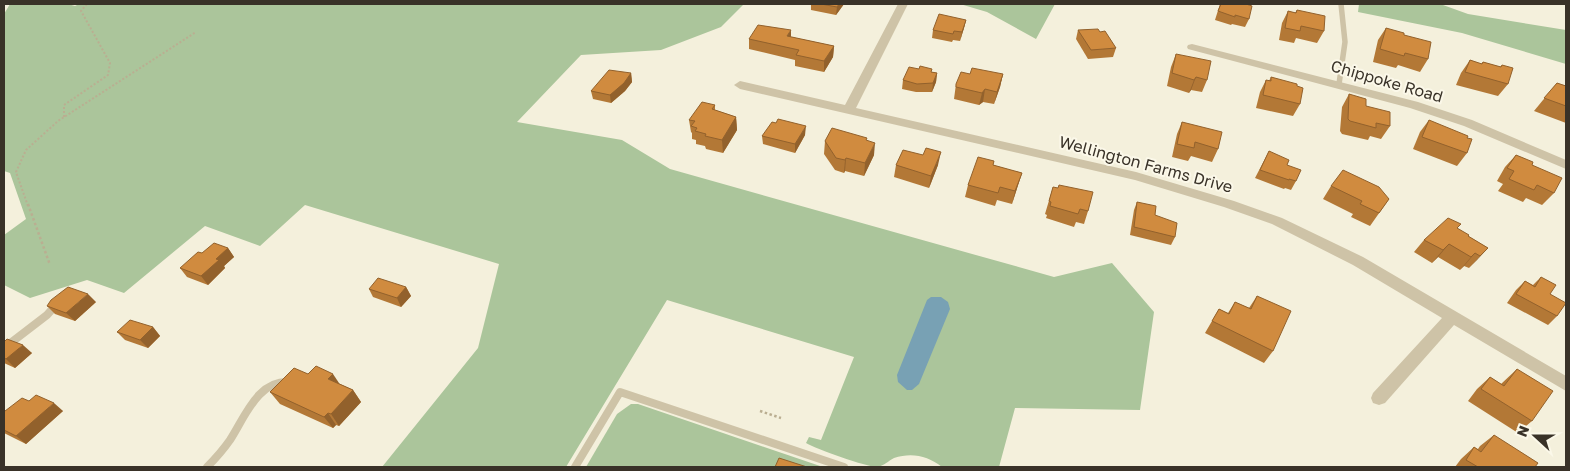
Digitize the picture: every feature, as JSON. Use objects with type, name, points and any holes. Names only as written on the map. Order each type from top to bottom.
[{"type":"street","points":[[850,109],[903,4]]},
{"type":"street","name":"Chippoke Road","points":[[1192,47],[1414,105],[1468,123],[1566,165]]},
{"type":"street","name":"Wellington Farms Drive","points":[[740,85],[1136,176],[1229,204],[1320,241],[1373,269],[1566,384]]},
{"type":"street","points":[[1379,398],[1454,316]]},
{"type":"lane","points":[[1339,84],[1345,42],[1341,4]]},
{"type":"lane","points":[[4,348],[55,306]]},
{"type":"lane","points":[[207,467],[229,441],[248,409],[264,391],[273,382],[280,380],[292,382]]},
{"type":"lane","points":[[575,467],[620,392],[844,467]]},
{"type":"path","points":[[64,117],[64,104],[108,75],[110,62],[81,11],[87,4]]},
{"type":"path","points":[[50,265],[16,172],[26,150],[64,117],[196,32]]},
{"type":"path","points":[[760,411],[781,418]]},
{"type":"green space","points":[[10,4],[68,4],[75,6],[79,4],[744,4],[721,27],[661,50],[581,55],[517,122],[622,140],[670,169],[1054,277],[1112,263],[1154,312],[1140,410],[1015,408],[999,467],[942,467],[931,460],[913,455],[894,458],[884,465],[877,467],[871,466],[806,443],[809,437],[821,440],[854,357],[667,300],[566,467],[382,467],[478,348],[499,264],[305,205],[260,246],[205,226],[124,293],[87,280],[30,298],[4,285],[4,235],[26,219],[10,173],[4,171],[4,14]]},
{"type":"green space","points":[[960,4],[1055,4],[1036,39],[987,12]]},
{"type":"green space","points":[[1359,4],[1443,5],[1468,14],[1566,30],[1566,64],[1462,33],[1358,12]]},
{"type":"green space","points":[[631,404],[638,404],[823,467],[586,467],[617,414]]},
{"type":"water","points":[[931,297],[941,297],[948,302],[950,309],[919,384],[912,390],[907,390],[898,382],[897,375],[927,300]]},
{"type":"building","points":[[821,4],[839,4],[837,7]]},
{"type":"building","points":[[1221,4],[1246,4],[1252,6],[1249,19],[1235,15],[1235,17],[1218,11]]},
{"type":"building","points":[[1297,10],[1325,16],[1324,31],[1301,26],[1300,31],[1285,28],[1288,11],[1296,13]]},
{"type":"building","points":[[939,14],[966,20],[962,32],[954,31],[953,34],[933,30]]},
{"type":"building","points":[[758,25],[791,30],[787,36],[834,46],[824,61],[796,55],[799,50],[749,39]]},
{"type":"building","points":[[1386,28],[1431,42],[1428,59],[1405,53],[1404,56],[1380,49]]},
{"type":"building","points":[[1098,29],[1100,32],[1105,31],[1116,48],[1091,50],[1078,30]]},
{"type":"building","points":[[1176,54],[1211,61],[1207,80],[1196,77],[1194,80],[1172,73]]},
{"type":"building","points":[[1470,60],[1482,64],[1483,62],[1513,68],[1508,84],[1465,72]]},
{"type":"building","points":[[920,66],[932,69],[931,72],[937,73],[933,83],[917,84],[903,80],[909,67],[919,69]]},
{"type":"building","points":[[972,68],[1003,74],[997,92],[985,89],[982,93],[956,87],[961,72],[970,74]]},
{"type":"building","points":[[609,70],[631,73],[624,83],[610,95],[591,91]]},
{"type":"building","points":[[1271,77],[1297,84],[1297,86],[1303,88],[1300,104],[1263,95],[1266,80],[1271,81]]},
{"type":"building","points":[[1557,83],[1566,86],[1566,106],[1544,98]]},
{"type":"building","points":[[1349,94],[1366,99],[1366,106],[1390,112],[1390,126],[1376,123],[1376,128],[1350,121],[1348,119]]},
{"type":"building","points":[[702,102],[715,105],[712,109],[736,117],[722,140],[705,136],[706,134],[695,131],[697,128],[691,126],[695,121],[689,120]]},
{"type":"building","points":[[778,119],[806,126],[795,144],[762,136],[772,122],[776,123]]},
{"type":"building","points":[[1429,120],[1472,139],[1467,153],[1422,137]]},
{"type":"building","points":[[1182,122],[1222,132],[1218,149],[1195,142],[1194,148],[1177,144]]},
{"type":"building","points":[[832,128],[867,138],[866,140],[875,143],[865,163],[846,158],[845,160],[836,158],[825,141]]},
{"type":"building","points":[[926,148],[941,152],[931,176],[896,165],[903,150],[923,155]]},
{"type":"building","points":[[1269,151],[1289,160],[1287,165],[1301,170],[1296,181],[1260,170]]},
{"type":"building","points":[[1516,155],[1533,162],[1532,165],[1562,178],[1554,193],[1537,185],[1534,190],[1509,179],[1514,171],[1507,168]]},
{"type":"building","points":[[978,157],[994,161],[993,165],[1022,173],[1015,191],[1000,187],[998,193],[968,185]]},
{"type":"building","points":[[1343,170],[1379,187],[1389,199],[1379,213],[1360,204],[1362,201],[1331,186]]},
{"type":"building","points":[[1059,185],[1093,192],[1088,211],[1080,209],[1078,214],[1050,206],[1051,202],[1049,201],[1053,187],[1058,188]]},
{"type":"building","points":[[1137,202],[1156,206],[1155,215],[1177,223],[1175,237],[1134,227]]},
{"type":"building","points":[[1448,218],[1461,224],[1457,228],[1488,248],[1480,256],[1475,253],[1471,257],[1449,244],[1443,250],[1424,240]]},
{"type":"building","points":[[214,243],[228,248],[216,259],[219,260],[201,276],[180,268],[198,252],[202,253]]},
{"type":"building","points":[[1541,277],[1556,285],[1550,294],[1566,303],[1557,316],[1516,294],[1525,281],[1535,287]]},
{"type":"building","points":[[378,278],[406,287],[397,298],[369,289]]},
{"type":"building","points":[[68,287],[88,294],[66,313],[47,306],[51,300]]},
{"type":"building","points":[[1257,296],[1291,311],[1273,351],[1212,321],[1219,309],[1229,314],[1235,302],[1251,309]]},
{"type":"building","points":[[130,320],[153,327],[140,340],[117,332]]},
{"type":"building","points":[[7,339],[23,345],[6,359],[4,358],[4,342]]},
{"type":"building","points":[[316,366],[333,374],[328,379],[353,390],[331,414],[328,413],[324,417],[270,392],[294,368],[308,374]]},
{"type":"building","points":[[1517,369],[1553,391],[1532,421],[1481,389],[1490,377],[1504,386]]},
{"type":"building","points":[[36,395],[54,403],[16,436],[4,430],[4,410],[22,398],[29,401]]},
{"type":"building","points":[[1494,435],[1538,463],[1535,467],[1478,467],[1466,460],[1474,447],[1481,452]]},
{"type":"building","points":[[779,458],[807,467],[775,467]]}]
